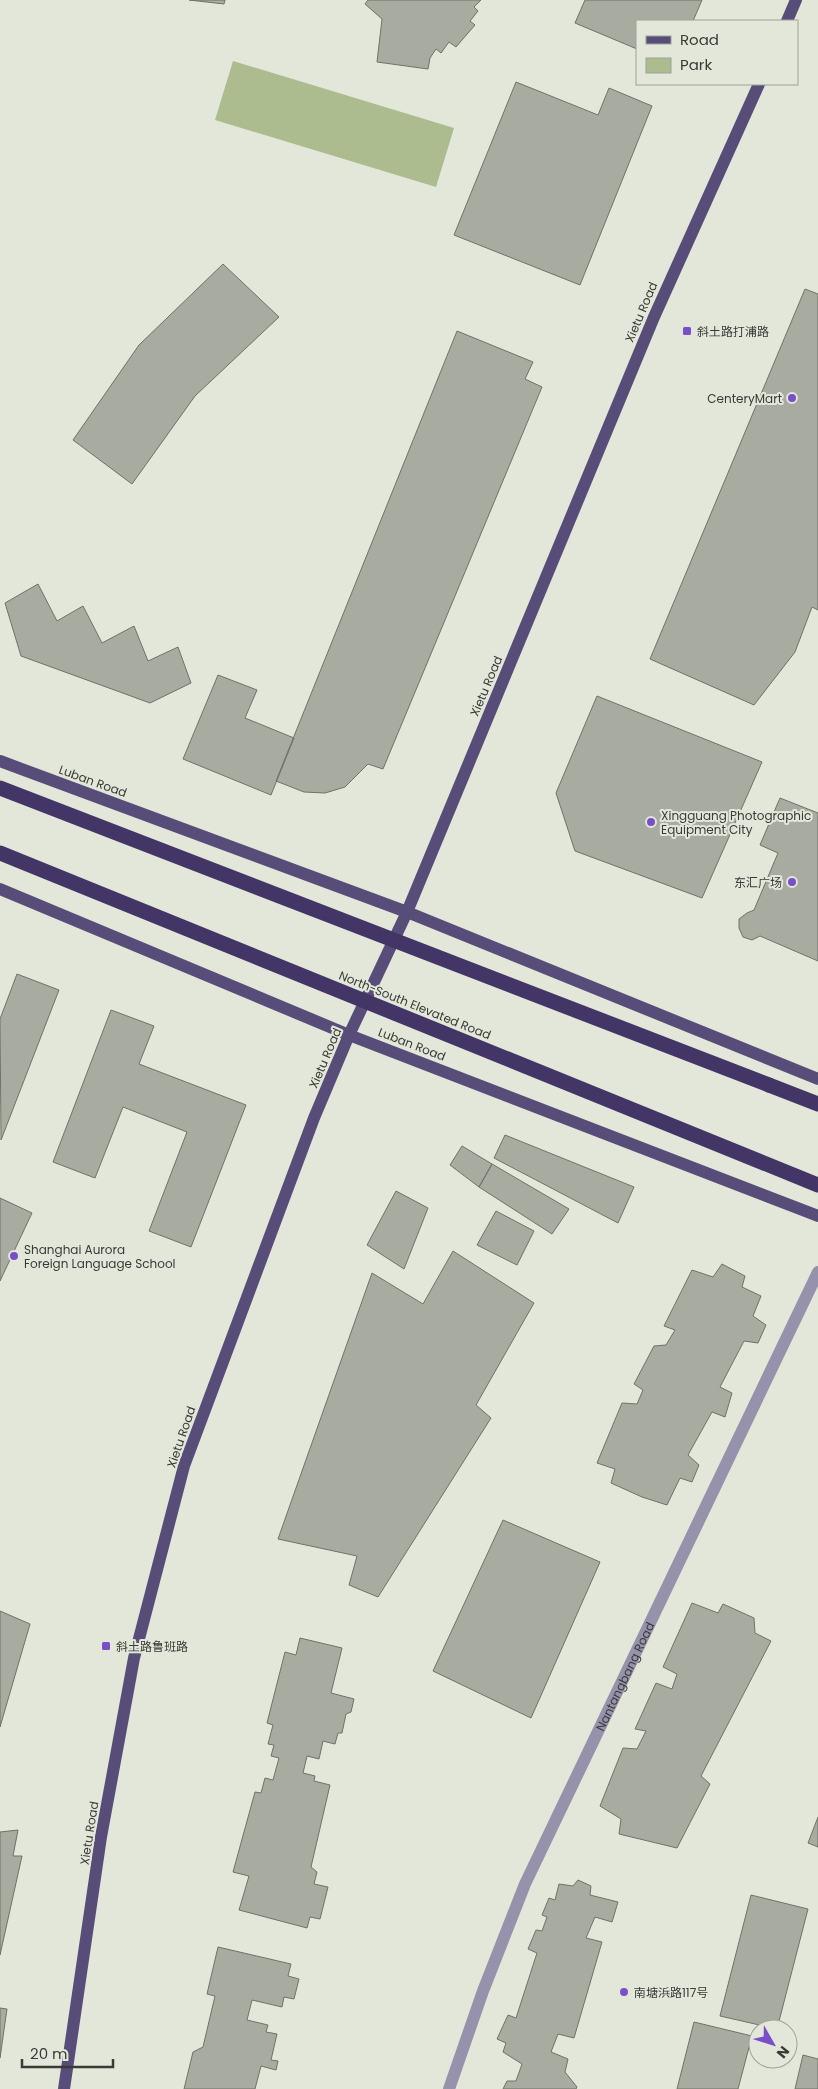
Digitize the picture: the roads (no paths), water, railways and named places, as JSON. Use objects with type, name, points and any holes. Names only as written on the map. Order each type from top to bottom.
[{"type":"highway","points":[[0,788],[818,1104]]},
{"type":"highway","name":"North-South Elevated Road","points":[[0,853],[818,1185]]},
{"type":"highway","points":[[769,1085],[818,1098]]},
{"type":"main road","points":[[787,20],[796,0]]},
{"type":"main road","name":"Xietu Road","points":[[64,2089],[101,1837],[134,1658],[184,1466],[310,1127],[349,1035],[407,912],[654,317],[759,85]]},
{"type":"main road","name":"Luban Road","points":[[0,761],[407,912],[818,1079]]},
{"type":"main road","name":"Luban Road","points":[[0,889],[349,1035],[818,1216]]},
{"type":"street","name":"Nantangbang Road","points":[[449,2089],[483,1991],[525,1884],[818,1272]]},
{"type":"place","name":"斜土路打浦路","points":[[687,331]]},
{"type":"place","name":"CenteryMart","points":[[792,398]]},
{"type":"place","name":"Xingguang Photographic Equipment City","points":[[651,822]]},
{"type":"place","name":"东汇广场","points":[[792,882]]},
{"type":"place","name":"Shanghai Aurora Foreign Language School","points":[[14,1256]]},
{"type":"place","name":"斜土路鲁班路","points":[[106,1646]]},
{"type":"place","name":"南塘浜路117号","points":[[624,1992]]}]
